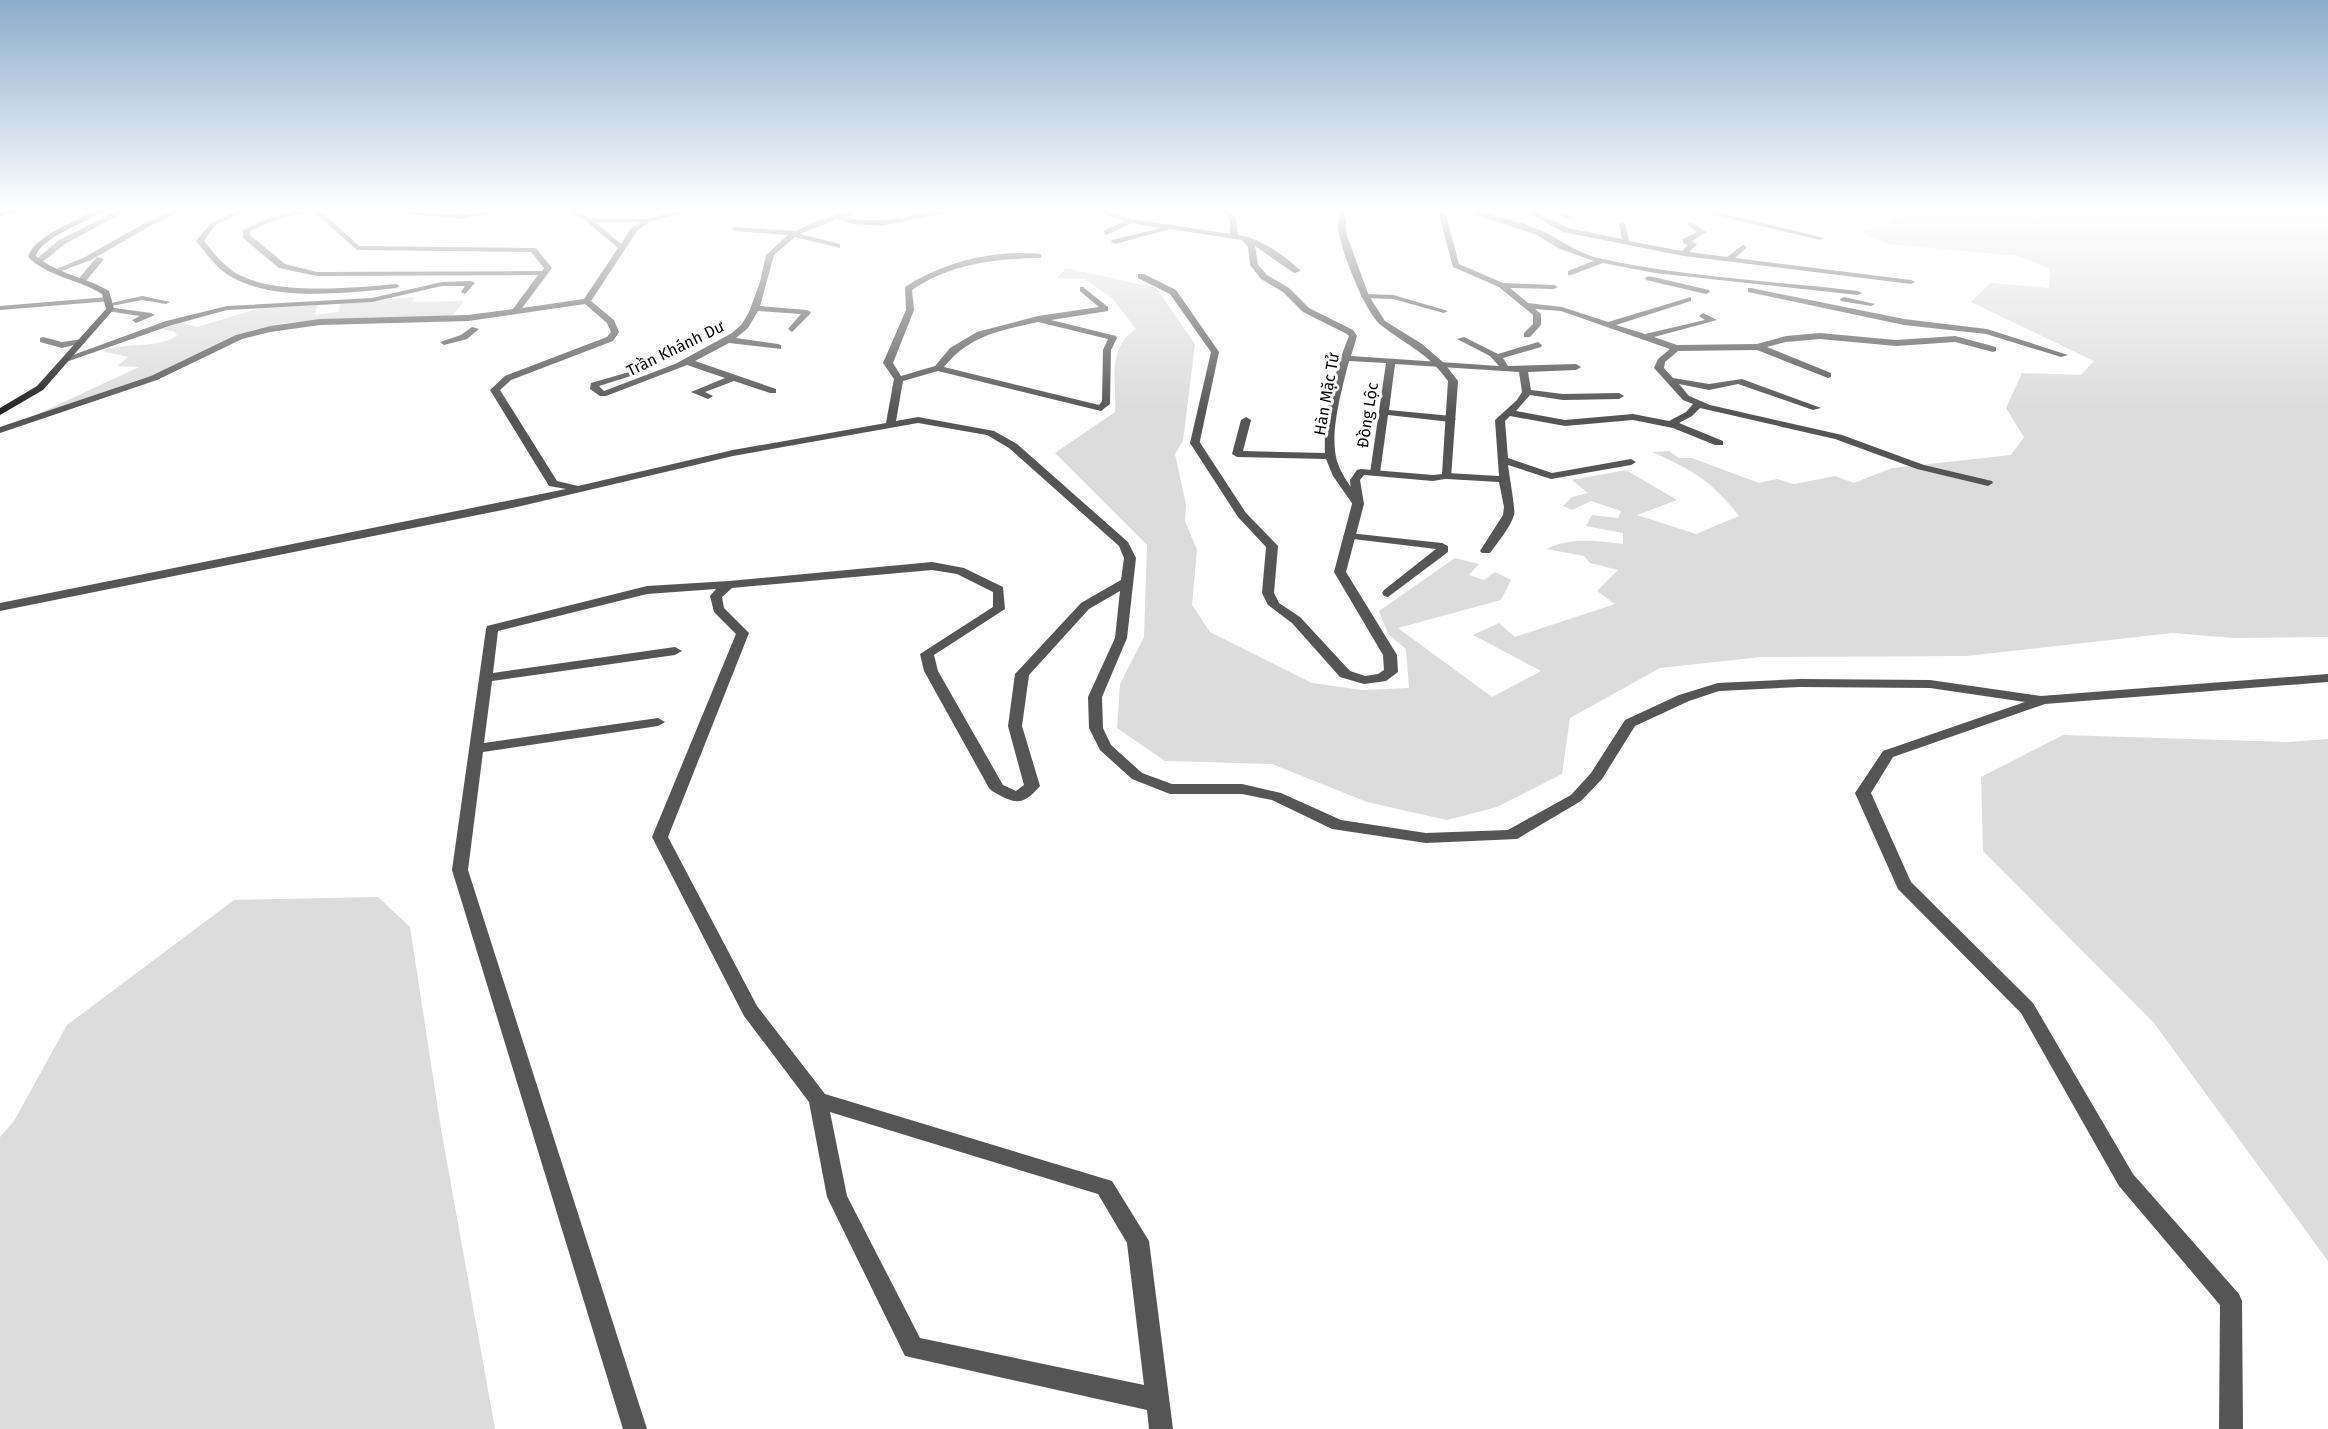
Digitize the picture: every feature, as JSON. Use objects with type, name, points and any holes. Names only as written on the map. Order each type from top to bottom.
[{"type":"main road","points":[[0,412],[40,388],[82,342],[109,304],[106,293],[79,278]]},
{"type":"street","points":[[241,278],[252,282],[306,289],[354,288],[440,278]]},
{"type":"street","points":[[514,313],[541,278]]},
{"type":"street","points":[[0,430],[154,378],[239,337],[270,329],[320,322],[433,320],[514,313],[587,301],[602,278]]},
{"type":"street","name":"Trần Khánh Dư","points":[[629,375],[594,385],[603,394],[645,380],[729,341],[745,326],[763,278]]},
{"type":"street","points":[[891,422],[899,379],[888,363],[910,310],[908,289],[923,278]]},
{"type":"street","points":[[1144,278],[1173,292],[1215,352],[1195,443],[1242,515],[1272,545],[1268,593],[1274,605],[1296,620],[1345,674],[1364,680],[1381,678],[1391,672],[1390,655],[1340,572],[1358,504],[1354,491],[1358,475],[1374,473],[1433,478],[1447,476],[1504,479]]},
{"type":"street","name":"Hàn Mặc Tử","points":[[1268,278],[1286,290],[1306,310],[1350,331],[1353,336],[1345,358],[1330,456],[1338,477],[1358,504]]},
{"type":"street","points":[[1358,278],[1365,296],[1382,323],[1441,365],[1453,381],[1447,476]]},
{"type":"street","points":[[1485,278],[1502,285],[1538,319],[1537,325],[1527,335]]},
{"type":"street","points":[[1650,278],[1706,292]]},
{"type":"street","points":[[1699,278],[1904,322],[1987,332],[2064,355]]},
{"type":"street","points":[[1712,278],[1858,293]]},
{"type":"street","points":[[1786,278],[1787,287]]},
{"type":"street","points":[[1875,278],[1911,282]]},
{"type":"street","points":[[66,359],[169,323],[228,308],[372,300],[442,284],[471,283],[465,292]]},
{"type":"street","points":[[1502,285],[1555,287]]},
{"type":"street","points":[[1787,287],[1871,304]]},
{"type":"street","points":[[938,368],[953,350],[980,334],[1038,319],[1105,309],[1083,289]]},
{"type":"street","points":[[142,298],[152,290]]},
{"type":"street","points":[[1365,296],[1393,296],[1444,310]]},
{"type":"street","points":[[0,308],[109,304],[142,298],[166,302]]},
{"type":"street","points":[[1610,324],[1688,299]]},
{"type":"street","points":[[584,488],[553,484],[495,390],[508,378],[610,339],[615,332],[611,322],[587,301]]},
{"type":"street","points":[[109,304],[151,315],[136,320]]},
{"type":"street","points":[[1526,305],[1562,309],[1676,348],[1757,347],[1786,339],[1820,336],[1896,343],[1955,339],[1993,349]]},
{"type":"street","points":[[754,308],[807,312],[792,329]]},
{"type":"street","points":[[1644,337],[1713,320],[1703,316]]},
{"type":"street","points":[[899,379],[938,368],[1101,408],[1107,402],[1107,350],[1113,338],[1038,319]]},
{"type":"street","points":[[444,342],[464,337],[475,329]]},
{"type":"street","points":[[1461,339],[1498,357],[1504,364],[1503,369]]},
{"type":"street","points":[[43,340],[62,345],[82,342]]},
{"type":"street","points":[[729,341],[778,347]]},
{"type":"street","points":[[1498,357],[1538,345]]},
{"type":"street","points":[[1757,347],[1828,376]]},
{"type":"street","points":[[1676,348],[1661,361],[1659,369],[1686,398],[1766,423],[1838,437],[1921,467],[1988,483]]},
{"type":"street","points":[[1345,358],[1523,370],[1576,367]]},
{"type":"street","points":[[685,361],[773,391]]},
{"type":"street","name":"Đồng Lộc","points":[[1374,473],[1391,362]]},
{"type":"street","points":[[1523,370],[1527,391]]},
{"type":"street","points":[[708,396],[696,392],[733,378]]},
{"type":"street","points":[[1671,380],[1709,387],[1739,381],[1816,408]]},
{"type":"street","points":[[1527,391],[1563,397],[1619,396]]},
{"type":"street","points":[[1486,551],[1510,515],[1504,479],[1500,420],[1527,391]]},
{"type":"street","points":[[1675,425],[1673,422],[1689,414],[1699,403]]},
{"type":"street","points":[[1384,412],[1451,419]]},
{"type":"street","points":[[1508,413],[1565,423],[1633,417],[1675,425],[1719,443]]},
{"type":"street","points":[[0,607],[584,488],[733,453],[891,422],[918,420],[990,433],[1013,446],[1124,544],[1130,558],[1121,638],[1095,697],[1096,728],[1105,747],[1137,776],[1170,789],[1242,789],[1276,796],[1338,825],[1426,838],[1511,835],[1576,798],[1597,776],[1630,723],[1684,698],[1718,687],[1800,683],[1930,684],[2041,700],[2328,678]]},
{"type":"street","points":[[1246,420],[1237,454],[1330,456]]},
{"type":"street","points":[[1503,460],[1550,476],[1565,476],[1631,462]]},
{"type":"street","points":[[1349,536],[1442,546],[1441,552],[1388,593]]},
{"type":"street","points":[[635,1429],[460,870],[492,629],[647,590],[932,566],[960,572],[999,590],[999,609],[927,654],[931,671],[997,788],[1017,798],[1032,786],[1015,726],[1022,674],[1085,606],[1129,581]]},
{"type":"street","points":[[729,585],[716,596],[718,609],[743,633],[660,837],[750,1011],[818,1101],[837,1198],[913,1348],[1157,1399]]},
{"type":"street","points":[[486,678],[675,652]]},
{"type":"street","points":[[2041,700],[1888,754],[1863,793],[1905,886],[2027,1008],[2126,1180],[2231,1301],[2231,1429]]},
{"type":"street","points":[[476,749],[658,722]]},
{"type":"street","points":[[818,1101],[1105,1187],[1138,1241],[1161,1429]]},
{"type":"shaded area","points":[[1057,278],[1110,278],[1156,288],[1195,344],[1183,441],[1175,454],[1186,505],[1185,521],[1197,550],[1192,605],[1210,632],[1312,683],[1362,690],[1409,688],[1406,649],[1388,634],[1379,611],[1455,558],[1479,564],[1469,575],[1484,580],[1495,572],[1511,580],[1501,600],[1398,628],[1492,697],[1541,671],[1473,635],[1499,623],[1515,637],[1615,604],[1597,591],[1618,570],[1590,563],[1584,556],[1546,549],[1574,541],[1623,544],[1623,533],[1586,526],[1592,515],[1618,518],[1621,511],[1591,501],[1572,510],[1563,506],[1572,497],[1588,493],[1572,480],[1626,470],[1677,500],[1637,515],[1696,534],[1739,516],[1710,485],[1652,452],[1669,451],[1679,458],[1692,458],[1759,483],[1777,479],[1794,484],[1835,476],[1854,483],[1892,468],[2011,455],[2024,437],[2006,408],[2022,373],[2081,375],[2094,361],[1971,302],[1990,283],[2049,288],[2050,278],[2328,278],[2328,637],[2235,638],[2172,633],[1967,656],[1761,657],[1660,668],[1570,718],[1562,774],[1497,807],[1447,820],[1367,802],[1272,764],[1165,761],[1117,728],[1120,684],[1144,637],[1147,545],[1055,453],[1115,412],[1117,355],[1120,346],[1136,329],[1113,299],[1085,279]]},
{"type":"shaded area","points":[[414,297],[412,302],[464,301],[453,315],[305,321],[256,329],[156,375],[23,421],[139,367],[117,366],[128,357],[102,351],[168,340],[177,336],[175,332],[162,329],[181,322],[197,327],[260,308],[317,305],[315,315],[338,312],[341,303]]},
{"type":"shaded area","points":[[2063,735],[2289,742],[2328,739],[2328,1261],[2154,1023],[1983,851],[1981,777]]},
{"type":"shaded area","points":[[378,897],[410,927],[441,1129],[495,1429],[0,1429],[0,1137],[14,1121],[67,1025],[234,900]]}]
